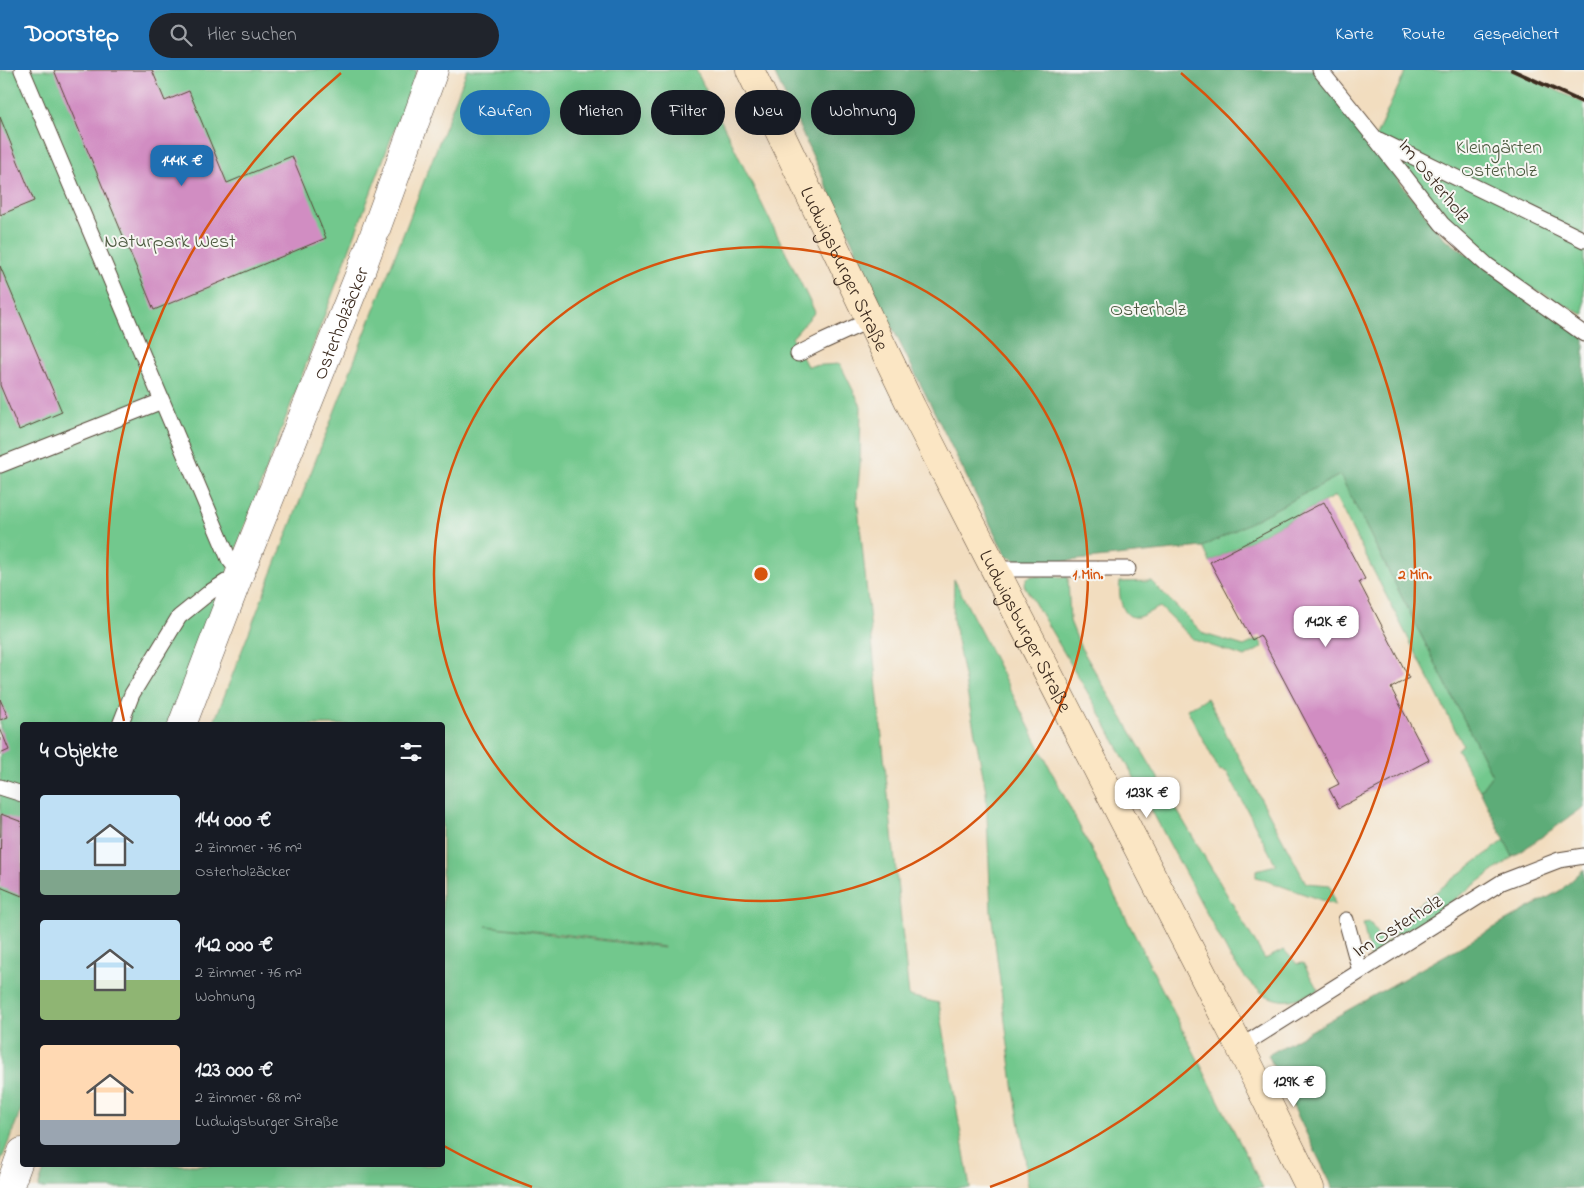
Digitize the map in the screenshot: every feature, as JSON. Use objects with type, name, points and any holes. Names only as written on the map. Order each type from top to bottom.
[{"type":"street","name":"Osterholzäcker","points":[[183,722],[240,573],[362,268],[434,70]]},
{"type":"street","name":"Ludwigsburger Straße","points":[[750,70],[912,408],[1240,1047],[1310,1188]]},
{"type":"street","points":[[9,1188],[20,1158]]},
{"type":"lane","points":[[22,70],[229,559],[240,573],[210,592],[179,617],[132,694],[121,722]]},
{"type":"lane","name":"Im Osterholz","points":[[1320,70],[1442,224],[1487,265],[1584,334]]},
{"type":"lane","points":[[1375,138],[1584,240]]},
{"type":"lane","points":[[798,354],[870,320]]},
{"type":"lane","points":[[0,465],[162,400]]},
{"type":"lane","points":[[995,569],[1128,569]]},
{"type":"lane","points":[[0,786],[20,793]]},
{"type":"lane","name":"Im Osterholz","points":[[1240,1047],[1502,882],[1559,860],[1584,856]]},
{"type":"lane","points":[[1346,920],[1360,971]]},
{"type":"green space","name":"Naturpark West","points":[[0,70],[417,70],[171,722],[20,722],[20,1112],[0,1164]]},
{"type":"green space","points":[[467,70],[696,70],[706,90],[651,90],[651,135],[725,135],[725,129],[815,312],[792,338],[807,366],[840,364],[861,406],[860,465],[857,497],[909,996],[939,1003],[970,1188],[38,1188],[45,1167],[445,1167],[445,722],[214,722]],"holes":[[[486,926],[554,933],[664,948]]]},
{"type":"green space","name":"Osterholz","points":[[773,70],[1313,70],[1443,237],[1584,338],[1584,807],[1513,857],[1480,791],[1492,775],[1340,475],[1203,547],[1058,562],[1020,562],[1006,556],[885,313],[801,131],[801,90],[782,90]]},
{"type":"green space","name":"Kleingärten Osterholz","points":[[1406,70],[1512,70],[1584,103],[1584,315],[1487,265],[1375,138]]},
{"type":"green space","points":[[1340,475],[1492,775],[1480,791],[1457,749],[1463,745],[1335,496],[1210,562],[1203,547]]},
{"type":"green space","points":[[1031,576],[1068,577],[1070,621],[1080,646],[1265,959],[1284,950],[1297,964],[1303,963],[1318,990],[1291,1000],[1272,998],[1255,988],[1230,957],[1098,710],[1024,585],[1027,578]]},
{"type":"green space","points":[[954,579],[1263,1188],[1028,1188],[991,911],[986,791],[953,619]]},
{"type":"green space","points":[[1151,581],[1204,634],[1244,646],[1259,639],[1263,647],[1245,657],[1194,640],[1160,607],[1138,617],[1132,617],[1124,610],[1122,605],[1120,582]]},
{"type":"green space","points":[[1207,698],[1306,883],[1330,885],[1335,905],[1256,877],[1256,870],[1276,865],[1227,772],[1219,770],[1187,709]]},
{"type":"green space","points":[[1505,840],[1513,857],[1400,939],[1370,958],[1363,923],[1370,922],[1383,944],[1395,936],[1397,921]]},
{"type":"green space","points":[[1584,869],[1584,1188],[1333,1188],[1268,1055],[1561,890]]},
{"type":"building","points":[[54,70],[152,70],[165,101],[189,91],[227,183],[292,156],[326,238],[154,310]]},
{"type":"building","points":[[0,117],[34,201],[0,215]]},
{"type":"building","points":[[0,266],[62,412],[19,430],[0,385]]},
{"type":"building","points":[[1324,502],[1365,579],[1359,582],[1409,678],[1391,688],[1429,760],[1339,808],[1329,789],[1339,784],[1260,635],[1252,640],[1210,562]]},
{"type":"building","points":[[0,699],[8,717],[0,720]]},
{"type":"building","points":[[0,728],[9,750],[0,754]]},
{"type":"building","points":[[1,814],[20,821],[20,895],[0,887]]},
{"type":"railway","points":[[1512,70],[1584,103]]}]
